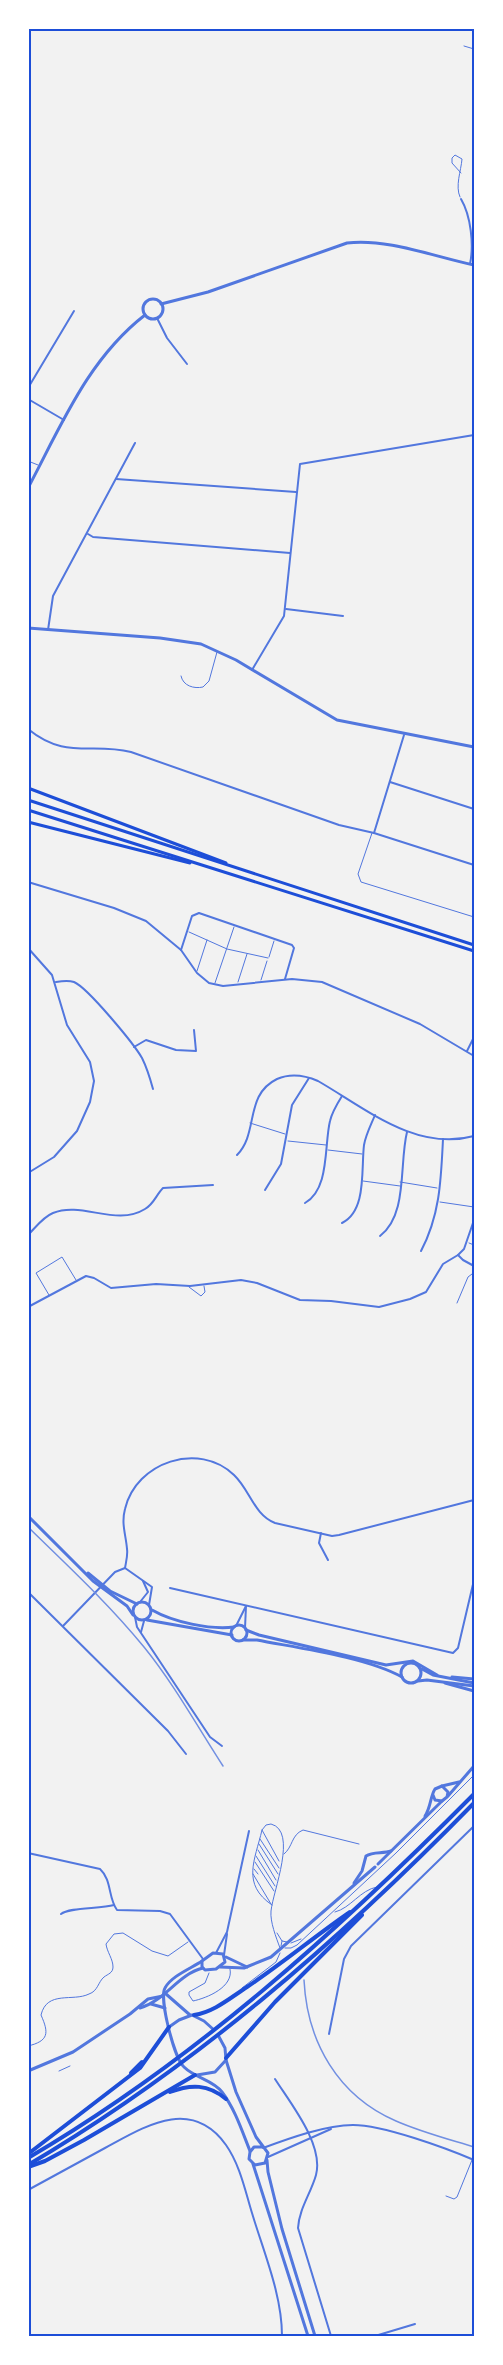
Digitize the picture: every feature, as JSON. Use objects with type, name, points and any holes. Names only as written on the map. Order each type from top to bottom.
[{"type":"highway","points":[[28,2156],[72,2131],[220,2026],[364,1903],[474,1794]]},
{"type":"highway","points":[[226,2059],[275,2002],[328,1952],[474,1803]]},
{"type":"highway","points":[[28,2166],[111,2113],[224,2031],[323,1948],[386,1891]]},
{"type":"highway","points":[[192,2015],[210,2011],[229,1999],[364,1903]]},
{"type":"highway","points":[[28,2156],[140,2068],[170,2027]]},
{"type":"highway","points":[[28,2166],[45,2161],[195,2075]]},
{"type":"highway","points":[[155,2099],[185,2087],[198,2086],[214,2090],[226,2099]]},
{"type":"main road","points":[[28,788],[248,871]]},
{"type":"main road","points":[[28,800],[474,945]]},
{"type":"main road","points":[[28,810],[246,877],[474,951]]},
{"type":"main road","points":[[28,822],[246,877]]},
{"type":"street","points":[[161,304],[208,292],[335,246],[356,242],[382,244],[472,264],[467,210],[461,199]]},
{"type":"street","points":[[148,300],[156,300],[161,304],[162,313],[157,318],[150,319],[145,315],[143,305],[148,300]]},
{"type":"street","points":[[28,388],[74,311]]},
{"type":"street","points":[[28,488],[84,382],[103,357],[145,315]]},
{"type":"street","points":[[157,318],[166,338],[187,364]]},
{"type":"street","points":[[28,399],[64,420]]},
{"type":"street","points":[[252,670],[282,621],[286,609],[298,467],[303,462],[474,435]]},
{"type":"street","points":[[48,630],[53,596],[135,443]]},
{"type":"street","points":[[116,479],[296,492]]},
{"type":"street","points":[[88,534],[93,537],[290,553]]},
{"type":"street","points":[[286,609],[344,616]]},
{"type":"street","points":[[28,628],[176,639],[201,644],[218,650],[337,720],[474,747]]},
{"type":"street","points":[[28,729],[41,739],[67,748],[112,749],[131,752],[339,825],[373,833],[474,865]]},
{"type":"street","points":[[373,833],[404,735]]},
{"type":"street","points":[[390,782],[474,809]]},
{"type":"street","points":[[28,882],[138,917],[156,928],[181,950],[197,973],[204,980],[215,985],[285,979],[322,982],[420,1024],[474,1056]]},
{"type":"street","points":[[181,950],[192,916],[196,913],[293,946],[285,979]]},
{"type":"street","points":[[28,948],[56,982],[67,1025],[91,1066],[94,1081],[82,1121],[68,1144],[54,1157],[28,1173]]},
{"type":"street","points":[[56,982],[71,981],[82,988],[134,1047],[146,1067],[153,1089]]},
{"type":"street","points":[[134,1047],[146,1040],[176,1050],[196,1051],[195,1030]]},
{"type":"street","points":[[467,1051],[474,1037]]},
{"type":"street","points":[[237,1155],[245,1143],[257,1097],[269,1084],[290,1075],[310,1077],[407,1132],[443,1139],[474,1136]]},
{"type":"street","points":[[265,1190],[281,1164],[292,1105],[310,1077]]},
{"type":"street","points":[[305,1203],[313,1198],[318,1190],[332,1114],[342,1095]]},
{"type":"street","points":[[342,1223],[351,1217],[354,1210],[361,1181],[367,1132],[375,1114]]},
{"type":"street","points":[[380,1236],[389,1229],[394,1219],[407,1132]]},
{"type":"street","points":[[421,1251],[434,1225],[443,1139]]},
{"type":"street","points":[[28,1235],[48,1215],[60,1211],[116,1216],[134,1214],[152,1203],[163,1188],[213,1185]]},
{"type":"street","points":[[28,1307],[84,1276],[91,1276],[104,1286],[113,1288],[156,1284],[188,1286],[241,1280],[257,1283],[300,1300],[379,1307],[410,1299],[426,1292],[443,1264],[459,1255],[467,1242],[474,1220]]},
{"type":"street","points":[[459,1255],[474,1266]]},
{"type":"street","points":[[125,1568],[128,1551],[123,1521],[130,1494],[137,1483],[149,1472],[173,1460],[198,1459],[221,1466],[239,1479],[258,1510],[267,1519],[321,1533],[339,1535],[474,1500]]},
{"type":"street","points":[[28,1515],[94,1580],[127,1606],[141,1632],[210,1737],[222,1746]]},
{"type":"street","points":[[321,1533],[319,1543],[328,1560]]},
{"type":"street","points":[[125,1568],[152,1587],[149,1605],[152,1610],[164,1617],[181,1622],[235,1626],[259,1635],[386,1665],[417,1662],[437,1675]]},
{"type":"street","points":[[63,1626],[115,1572],[125,1568]]},
{"type":"street","points":[[134,1616],[133,1608],[148,1590],[141,1579]]},
{"type":"street","points":[[170,1588],[453,1653],[458,1648],[474,1580]]},
{"type":"street","points":[[28,1592],[168,1731],[186,1754]]},
{"type":"street","points":[[109,1592],[149,1605]]},
{"type":"street","points":[[232,1635],[246,1606]]},
{"type":"street","points":[[243,1640],[247,1635],[246,1606]]},
{"type":"street","points":[[141,1632],[152,1610]]},
{"type":"street","points":[[134,1616],[232,1635],[236,1640],[257,1640],[350,1660],[386,1669],[408,1682],[474,1685]]},
{"type":"street","points":[[402,1663],[418,1666],[426,1672],[474,1685]]},
{"type":"street","points":[[402,1677],[401,1670],[407,1664]]},
{"type":"street","points":[[416,1681],[421,1675],[418,1666]]},
{"type":"street","points":[[138,2008],[164,1995],[194,1972],[203,1968],[211,1970],[220,1967],[249,1967],[262,1962],[282,1948],[393,1850],[447,1797],[474,1766]]},
{"type":"street","points":[[425,1817],[435,1789],[460,1781]]},
{"type":"street","points":[[442,1786],[447,1789],[447,1797]]},
{"type":"street","points":[[433,1795],[435,1800],[442,1801]]},
{"type":"street","points":[[329,2034],[344,1959],[351,1946],[474,1826]]},
{"type":"street","points":[[220,1967],[225,1962],[227,1932],[249,1831]]},
{"type":"street","points":[[351,1888],[359,1877],[368,1854],[393,1850]]},
{"type":"street","points":[[29,1853],[100,1869],[107,1878],[114,1905],[120,1911],[166,1912],[172,1916],[189,1940],[202,1960],[203,1968]]},
{"type":"street","points":[[375,1854],[378,1857],[376,1866]]},
{"type":"street","points":[[365,1860],[368,1866],[376,1866]]},
{"type":"street","points":[[61,1914],[67,1909],[98,1909],[114,1905]]},
{"type":"street","points":[[227,1932],[216,1953],[168,1983],[164,1995],[166,2009],[177,2057],[181,2064],[219,2089],[237,2117],[250,2151],[249,2157],[308,2337]]},
{"type":"street","points":[[216,1953],[249,1967]]},
{"type":"street","points":[[173,1987],[174,2003]]},
{"type":"street","points":[[164,1995],[215,2032],[225,2048],[232,2082],[267,2159],[282,2229],[315,2337]]},
{"type":"street","points":[[28,2071],[72,2052],[148,1999],[164,1995]]},
{"type":"street","points":[[150,2003],[166,2009]]},
{"type":"street","points":[[170,2027],[178,2020],[192,2015]]},
{"type":"street","points":[[195,2075],[215,2072],[226,2059]]},
{"type":"street","points":[[275,2079],[308,2134],[317,2158],[317,2168],[300,2213],[298,2228],[332,2337]]},
{"type":"street","points":[[28,2190],[150,2125],[178,2118],[205,2125],[226,2145],[242,2178],[280,2310],[282,2337]]},
{"type":"street","points":[[253,2164],[260,2165],[267,2159],[331,2129],[353,2125],[369,2126],[474,2159]]},
{"type":"street","points":[[250,2151],[254,2147],[263,2147],[326,2128],[331,2129]]},
{"type":"street","points":[[375,2337],[415,2324]]},
{"type":"lane","points":[[464,46],[474,49]]},
{"type":"lane","points":[[460,173],[452,163],[455,155],[462,159],[460,173],[457,191],[461,199]]},
{"type":"lane","points":[[28,461],[40,466]]},
{"type":"lane","points":[[181,676],[184,682],[191,687],[200,688],[207,685],[218,650]]},
{"type":"lane","points":[[373,833],[358,874],[361,882],[474,917]]},
{"type":"lane","points":[[215,985],[235,925]]},
{"type":"lane","points":[[187,931],[226,949],[268,958]]},
{"type":"lane","points":[[261,982],[275,938]]},
{"type":"lane","points":[[197,973],[207,940]]},
{"type":"lane","points":[[237,984],[247,954]]},
{"type":"lane","points":[[250,1123],[287,1135]]},
{"type":"lane","points":[[286,1141],[326,1145]]},
{"type":"lane","points":[[326,1150],[363,1155]]},
{"type":"lane","points":[[361,1181],[439,1188]]},
{"type":"lane","points":[[438,1201],[474,1207]]},
{"type":"lane","points":[[467,1242],[474,1245]]},
{"type":"lane","points":[[49,1295],[36,1273],[62,1257],[76,1280]]},
{"type":"lane","points":[[457,1303],[468,1277],[472,1274]]},
{"type":"lane","points":[[188,1286],[201,1296],[205,1291],[203,1285]]},
{"type":"lane","points":[[282,1948],[291,1948],[333,1912],[474,1775]]},
{"type":"lane","points":[[272,1905],[262,1898],[251,1878],[262,1830],[269,1824],[274,1824],[279,1828],[285,1840],[271,1916],[282,1948]]},
{"type":"lane","points":[[262,1830],[280,1863]]},
{"type":"lane","points":[[282,1854],[288,1851],[294,1836],[305,1830],[359,1844]]},
{"type":"lane","points":[[260,1838],[280,1870]]},
{"type":"lane","points":[[259,1844],[279,1876]]},
{"type":"lane","points":[[258,1850],[277,1882]]},
{"type":"lane","points":[[256,1855],[276,1887]]},
{"type":"lane","points":[[255,1861],[275,1893]]},
{"type":"lane","points":[[253,1867],[258,1874]]},
{"type":"lane","points":[[252,1872],[272,1905]]},
{"type":"lane","points":[[333,1912],[341,1910],[369,1889],[381,1886]]},
{"type":"lane","points":[[28,2046],[38,2044],[45,2037],[47,2029],[41,2015],[42,2010],[49,2003],[56,1998],[78,1997],[94,1992],[101,1980],[113,1969],[106,1946],[108,1939],[114,1934],[118,1932],[129,1935],[152,1951],[168,1956],[189,1940]]},
{"type":"lane","points":[[229,1999],[276,1962],[282,1948],[282,1941],[276,1932]]},
{"type":"lane","points":[[282,1941],[289,1942],[304,1938]]},
{"type":"lane","points":[[211,1970],[205,1983],[189,1992],[192,2001],[226,1985],[231,1978],[230,1967]]},
{"type":"lane","points":[[59,2071],[70,2067]]},
{"type":"lane","points":[[446,2196],[454,2199],[457,2197],[474,2159]]},
{"type":"tram line","points":[[28,1527],[131,1631],[175,1690],[223,1766]]},
{"type":"tram line","points":[[304,1980],[311,2025],[329,2064],[342,2082],[358,2097],[396,2121],[474,2147]]}]
